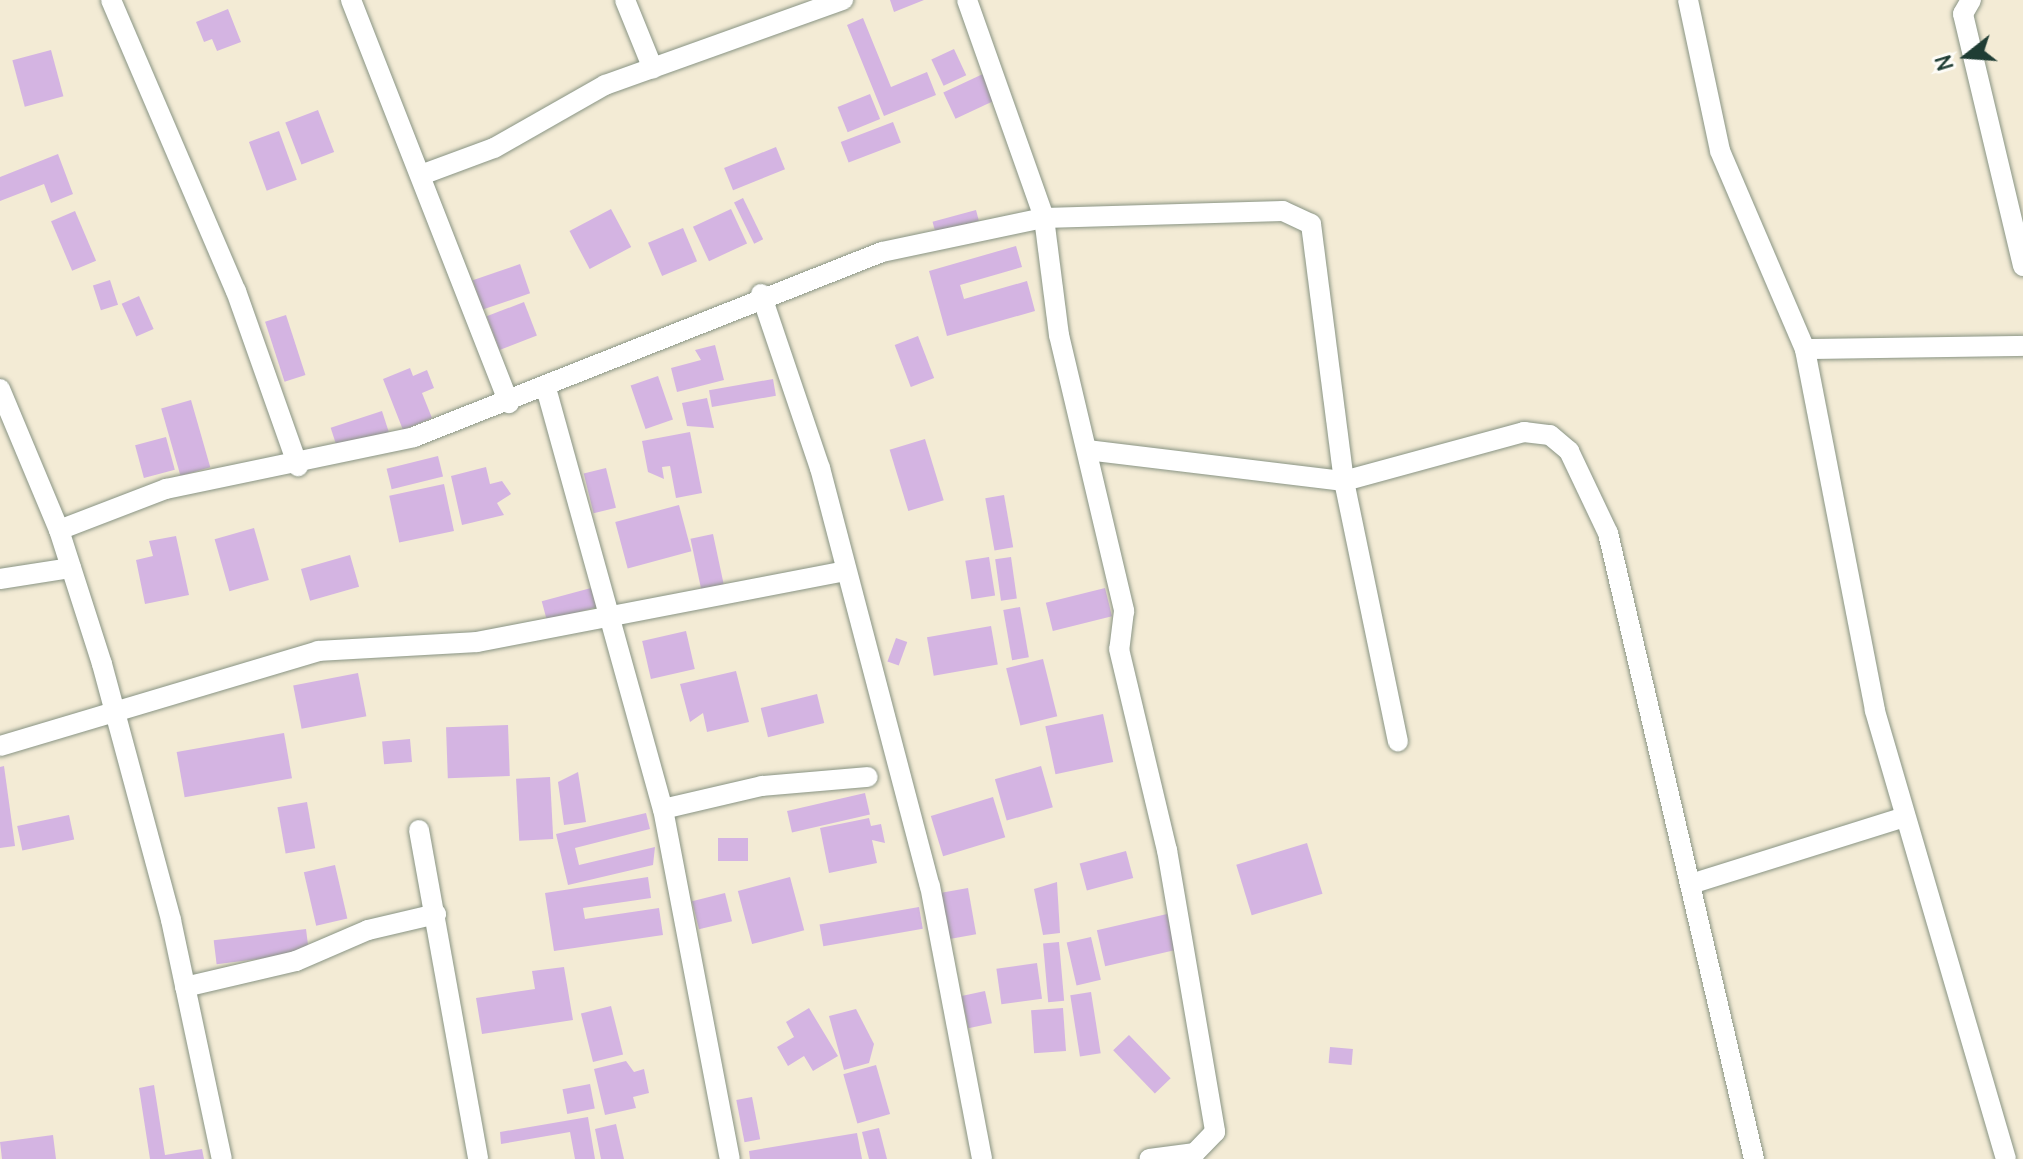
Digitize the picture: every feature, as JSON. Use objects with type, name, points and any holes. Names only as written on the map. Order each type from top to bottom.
[{"type":"street","points":[[111,0],[236,291],[298,466]]},
{"type":"street","points":[[351,0],[509,403]]},
{"type":"street","points":[[625,0],[653,69]]},
{"type":"street","points":[[421,175],[494,148],[605,85],[843,0]]},
{"type":"street","points":[[967,0],[1044,218],[1059,335],[1124,611],[1119,649],[1167,850],[1215,1132],[1195,1153],[1149,1159]]},
{"type":"street","points":[[1688,0],[1720,151],[1805,349],[1904,817],[1947,941],[2006,1159]]},
{"type":"street","points":[[1971,0],[1963,14],[2023,266]]},
{"type":"street","points":[[59,530],[166,489],[298,466],[509,403],[761,294],[882,252],[1044,218],[1283,211],[1311,224],[1344,481],[1398,741]]},
{"type":"street","points":[[761,294],[820,468],[842,572],[930,886],[982,1159]]},
{"type":"street","points":[[1805,349],[2023,346]]},
{"type":"street","points":[[546,388],[613,613],[663,809],[730,1159]]},
{"type":"street","points":[[0,389],[59,530],[116,715],[185,987],[222,1159]]},
{"type":"street","points":[[1087,450],[1344,481],[1524,432],[1550,435],[1569,451],[1608,533],[1665,800],[1694,883],[1754,1159]]},
{"type":"street","points":[[0,579],[71,568]]},
{"type":"street","points":[[0,746],[116,715],[318,651],[477,642],[613,613],[842,572]]},
{"type":"street","points":[[663,809],[762,786],[868,777]]},
{"type":"street","points":[[1694,883],[1904,817]]},
{"type":"street","points":[[419,830],[478,1159]]},
{"type":"street","points":[[185,987],[296,961],[368,930],[436,914]]},
{"type":"building","points":[[890,0],[924,0],[894,12]]},
{"type":"building","points":[[228,9],[241,42],[217,51],[212,39],[204,42],[196,22]]},
{"type":"building","points":[[863,18],[891,87],[927,72],[936,95],[884,116],[847,25]]},
{"type":"building","points":[[954,49],[966,75],[944,86],[931,60]]},
{"type":"building","points":[[51,50],[63,96],[25,107],[12,60]]},
{"type":"building","points":[[985,73],[997,99],[956,119],[943,92]]},
{"type":"building","points":[[870,94],[880,119],[848,132],[838,107]]},
{"type":"building","points":[[318,110],[334,152],[301,165],[285,123]]},
{"type":"building","points":[[893,122],[901,143],[849,163],[841,142]]},
{"type":"building","points":[[279,131],[297,180],[267,191],[249,142]]},
{"type":"building","points":[[776,147],[785,169],[733,190],[724,168]]},
{"type":"building","points":[[58,154],[73,194],[51,203],[44,184],[0,201],[0,177]]},
{"type":"building","points":[[743,198],[763,239],[754,244],[734,202]]},
{"type":"building","points":[[611,209],[631,247],[590,269],[570,231]]},
{"type":"building","points":[[731,209],[747,243],[709,261],[693,227]]},
{"type":"building","points":[[976,210],[979,221],[935,232],[933,222]]},
{"type":"building","points":[[75,211],[96,261],[72,271],[51,221]]},
{"type":"building","points":[[683,228],[697,261],[662,276],[648,243]]},
{"type":"building","points":[[1016,246],[1022,267],[960,285],[964,299],[1027,281],[1035,311],[947,336],[929,271]]},
{"type":"building","points":[[520,264],[530,293],[483,310],[473,280]]},
{"type":"building","points":[[110,280],[118,305],[101,310],[93,286]]},
{"type":"building","points":[[139,296],[154,329],[136,337],[122,304]]},
{"type":"building","points":[[524,302],[537,336],[500,350],[487,316]]},
{"type":"building","points":[[286,315],[305,375],[285,382],[265,322]]},
{"type":"building","points":[[918,336],[934,378],[911,387],[895,345]]},
{"type":"building","points":[[715,345],[724,380],[677,392],[671,368],[701,360],[695,350]]},
{"type":"building","points":[[410,368],[413,376],[427,370],[434,388],[422,393],[432,418],[403,430],[383,379]]},
{"type":"building","points":[[658,376],[673,419],[646,429],[631,385]]},
{"type":"building","points":[[773,379],[776,396],[712,407],[709,390]]},
{"type":"building","points":[[707,398],[714,428],[687,426],[682,403]]},
{"type":"building","points":[[191,400],[210,467],[180,476],[161,409]]},
{"type":"building","points":[[382,411],[389,432],[337,449],[331,428]]},
{"type":"building","points":[[690,432],[702,493],[676,498],[670,466],[662,467],[664,479],[648,472],[642,441]]},
{"type":"building","points":[[166,437],[175,470],[144,478],[135,445]]},
{"type":"building","points":[[925,439],[944,500],[908,511],[890,450]]},
{"type":"building","points":[[438,456],[443,476],[392,489],[387,469]]},
{"type":"building","points":[[486,467],[490,484],[502,481],[511,494],[497,503],[504,515],[462,525],[451,476]]},
{"type":"building","points":[[606,468],[616,508],[594,513],[584,474]]},
{"type":"building","points":[[444,484],[454,531],[399,543],[389,496]]},
{"type":"building","points":[[1004,495],[1013,547],[994,550],[985,498]]},
{"type":"building","points":[[679,505],[691,551],[628,568],[615,522]]},
{"type":"building","points":[[254,528],[269,580],[229,591],[215,539]]},
{"type":"building","points":[[713,534],[724,585],[701,590],[691,539]]},
{"type":"building","points":[[176,536],[189,595],[145,604],[136,560],[153,556],[149,541]]},
{"type":"building","points":[[350,555],[359,587],[310,601],[301,569]]},
{"type":"building","points":[[989,557],[995,596],[971,599],[965,561]]},
{"type":"building","points":[[1011,557],[1017,599],[1001,601],[995,559]]},
{"type":"building","points":[[591,588],[596,607],[547,621],[542,601]]},
{"type":"building","points":[[1105,588],[1112,616],[1053,631],[1046,603]]},
{"type":"building","points":[[1020,607],[1029,657],[1012,660],[1003,610]]},
{"type":"building","points":[[991,626],[998,664],[934,676],[927,637]]},
{"type":"building","points":[[686,631],[695,669],[651,679],[642,641]]},
{"type":"building","points":[[896,638],[907,642],[899,666],[887,661]]},
{"type":"building","points":[[1043,659],[1057,716],[1020,725],[1006,668]]},
{"type":"building","points":[[736,671],[749,722],[707,732],[703,713],[690,722],[680,684]]},
{"type":"building","points":[[358,673],[366,716],[302,729],[293,686]]},
{"type":"building","points":[[817,694],[824,723],[768,737],[761,708]]},
{"type":"building","points":[[1103,714],[1113,762],[1055,774],[1045,726]]},
{"type":"building","points":[[508,725],[510,776],[448,778],[446,727]]},
{"type":"building","points":[[284,733],[292,778],[185,797],[177,752]]},
{"type":"building","points":[[410,739],[412,762],[384,764],[382,741]]},
{"type":"building","points":[[4,766],[15,846],[0,848],[0,767]]},
{"type":"building","points":[[1041,766],[1053,807],[1007,821],[995,779]]},
{"type":"building","points":[[578,772],[586,822],[564,825],[558,782]]},
{"type":"building","points":[[550,777],[553,839],[519,841],[516,779]]},
{"type":"building","points":[[865,793],[870,814],[792,832],[787,811]]},
{"type":"building","points":[[993,797],[1005,837],[943,856],[931,816]]},
{"type":"building","points":[[307,802],[315,848],[286,853],[277,807]]},
{"type":"building","points":[[646,813],[650,829],[575,848],[579,865],[655,847],[653,865],[568,885],[556,834]]},
{"type":"building","points":[[69,815],[74,839],[22,850],[17,826]]},
{"type":"building","points":[[869,818],[871,826],[881,824],[885,843],[872,840],[877,863],[829,873],[820,828]]},
{"type":"building","points":[[718,838],[748,838],[748,861],[718,861]]},
{"type":"building","points":[[1307,843],[1322,894],[1252,915],[1236,865]]},
{"type":"building","points":[[1126,851],[1133,878],[1087,890],[1080,863]]},
{"type":"building","points":[[335,865],[347,919],[316,926],[304,872]]},
{"type":"building","points":[[648,877],[651,898],[583,908],[585,919],[659,908],[663,935],[554,951],[545,893]]},
{"type":"building","points":[[790,877],[804,930],[752,944],[738,891]]},
{"type":"building","points":[[1057,882],[1060,933],[1043,935],[1034,889]]},
{"type":"building","points":[[968,888],[976,934],[950,939],[941,893]]},
{"type":"building","points":[[725,893],[732,921],[699,929],[692,901]]},
{"type":"building","points":[[919,907],[923,929],[823,946],[820,925]]},
{"type":"building","points":[[1167,914],[1175,950],[1105,966],[1097,930]]},
{"type":"building","points":[[306,929],[309,953],[217,964],[214,940]]},
{"type":"building","points":[[1091,937],[1101,980],[1077,985],[1067,943]]},
{"type":"building","points":[[1059,942],[1064,1001],[1048,1002],[1043,943]]},
{"type":"building","points":[[1037,963],[1042,999],[1001,1004],[996,969]]},
{"type":"building","points":[[564,967],[573,1020],[482,1034],[476,998],[535,989],[532,971]]},
{"type":"building","points":[[985,991],[992,1023],[968,1028],[962,996]]},
{"type":"building","points":[[1091,992],[1101,1053],[1080,1057],[1070,995]]},
{"type":"building","points":[[611,1006],[623,1055],[593,1062],[581,1013]]},
{"type":"building","points":[[809,1008],[838,1056],[813,1071],[804,1056],[788,1066],[777,1047],[794,1037],[786,1022]]},
{"type":"building","points":[[1063,1008],[1066,1051],[1034,1053],[1031,1010]]},
{"type":"building","points":[[856,1009],[874,1044],[869,1063],[844,1070],[829,1016]]},
{"type":"building","points":[[1129,1035],[1171,1078],[1155,1093],[1113,1050]]},
{"type":"building","points":[[1330,1047],[1353,1049],[1352,1065],[1329,1063]]},
{"type":"building","points":[[626,1061],[634,1072],[644,1069],[649,1093],[633,1097],[636,1108],[605,1115],[594,1069]]},
{"type":"building","points":[[876,1065],[890,1114],[857,1123],[843,1074]]},
{"type":"building","points":[[590,1084],[595,1109],[567,1114],[563,1089]]},
{"type":"building","points":[[154,1085],[165,1155],[202,1149],[204,1159],[150,1159],[139,1088]]},
{"type":"building","points":[[752,1097],[760,1139],[744,1142],[736,1100]]},
{"type":"building","points":[[588,1117],[595,1159],[575,1159],[570,1132],[501,1144],[500,1132]]},
{"type":"building","points":[[616,1124],[624,1159],[601,1159],[595,1129]]},
{"type":"building","points":[[879,1128],[887,1159],[869,1159],[862,1132]]},
{"type":"building","points":[[857,1133],[862,1159],[750,1159],[749,1151]]},
{"type":"building","points":[[53,1135],[56,1159],[2,1159],[0,1142]]}]
